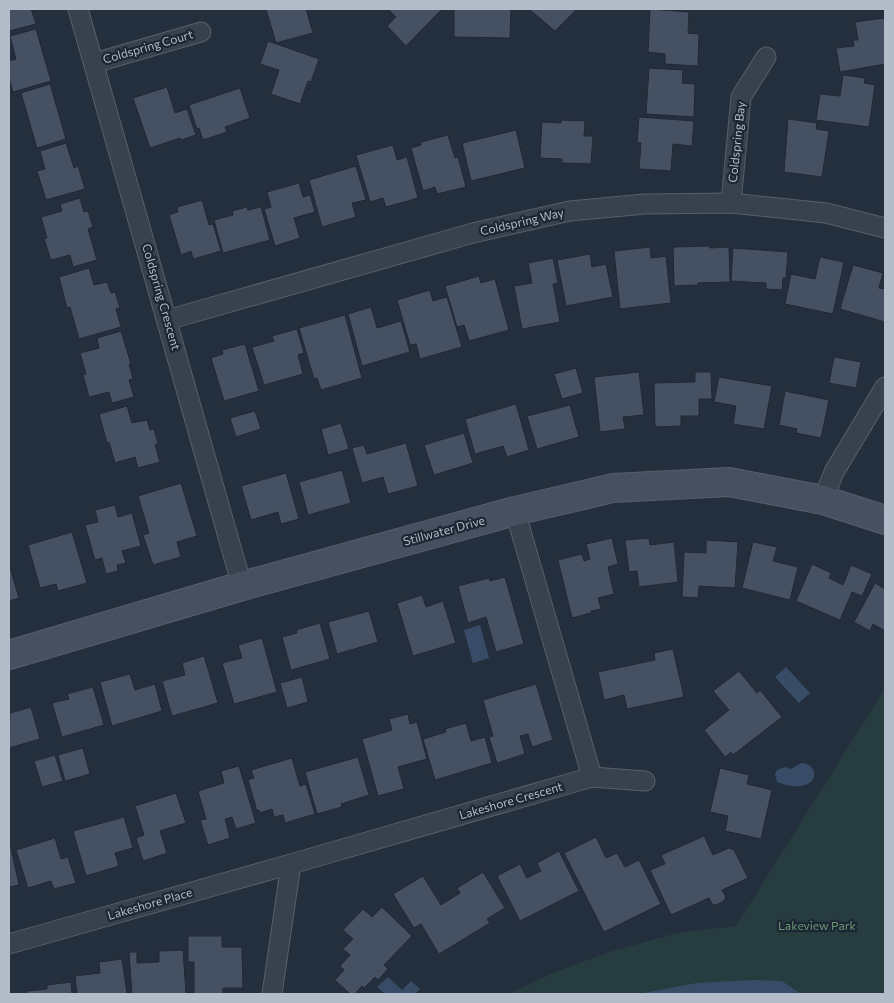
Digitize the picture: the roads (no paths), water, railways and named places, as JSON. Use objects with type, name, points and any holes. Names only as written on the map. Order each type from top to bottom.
[{"type":"street","name":"Coldspring Crescent","points":[[78,9],[242,586]]},
{"type":"street","name":"Coldspring Court","points":[[94,63],[201,32]]},
{"type":"street","name":"Coldspring Bay","points":[[731,203],[741,97],[766,57]]},
{"type":"street","name":"Coldspring Way","points":[[167,320],[474,233],[570,211],[645,204],[731,203],[826,213],[885,228]]},
{"type":"street","points":[[823,500],[834,472],[885,387]]},
{"type":"street","name":"Stillwater Drive","points":[[9,655],[242,586],[515,511],[613,488],[729,482],[823,500],[885,520]]},
{"type":"street","points":[[515,511],[592,777],[645,781]]},
{"type":"street","name":"Lakeshore Crescent","points":[[291,864],[592,777]]},
{"type":"street","points":[[272,994],[291,864]]},
{"type":"street","name":"Lakeshore Place","points":[[9,944],[291,864]]},
{"type":"water","points":[[480,625],[489,658],[473,663],[464,630]]},
{"type":"water","points":[[786,667],[810,693],[799,703],[775,677]]},
{"type":"water","points":[[801,763],[813,769],[814,777],[810,783],[794,786],[777,782],[775,775],[777,770],[785,767],[791,769]]},
{"type":"water","points":[[388,977],[402,990],[411,981],[420,989],[415,994],[385,994],[377,987]]},
{"type":"water","points":[[753,980],[782,981],[801,994],[638,994],[697,983]]},
{"type":"park label","name":"Lakeview Park","points":[[817,926]]}]
